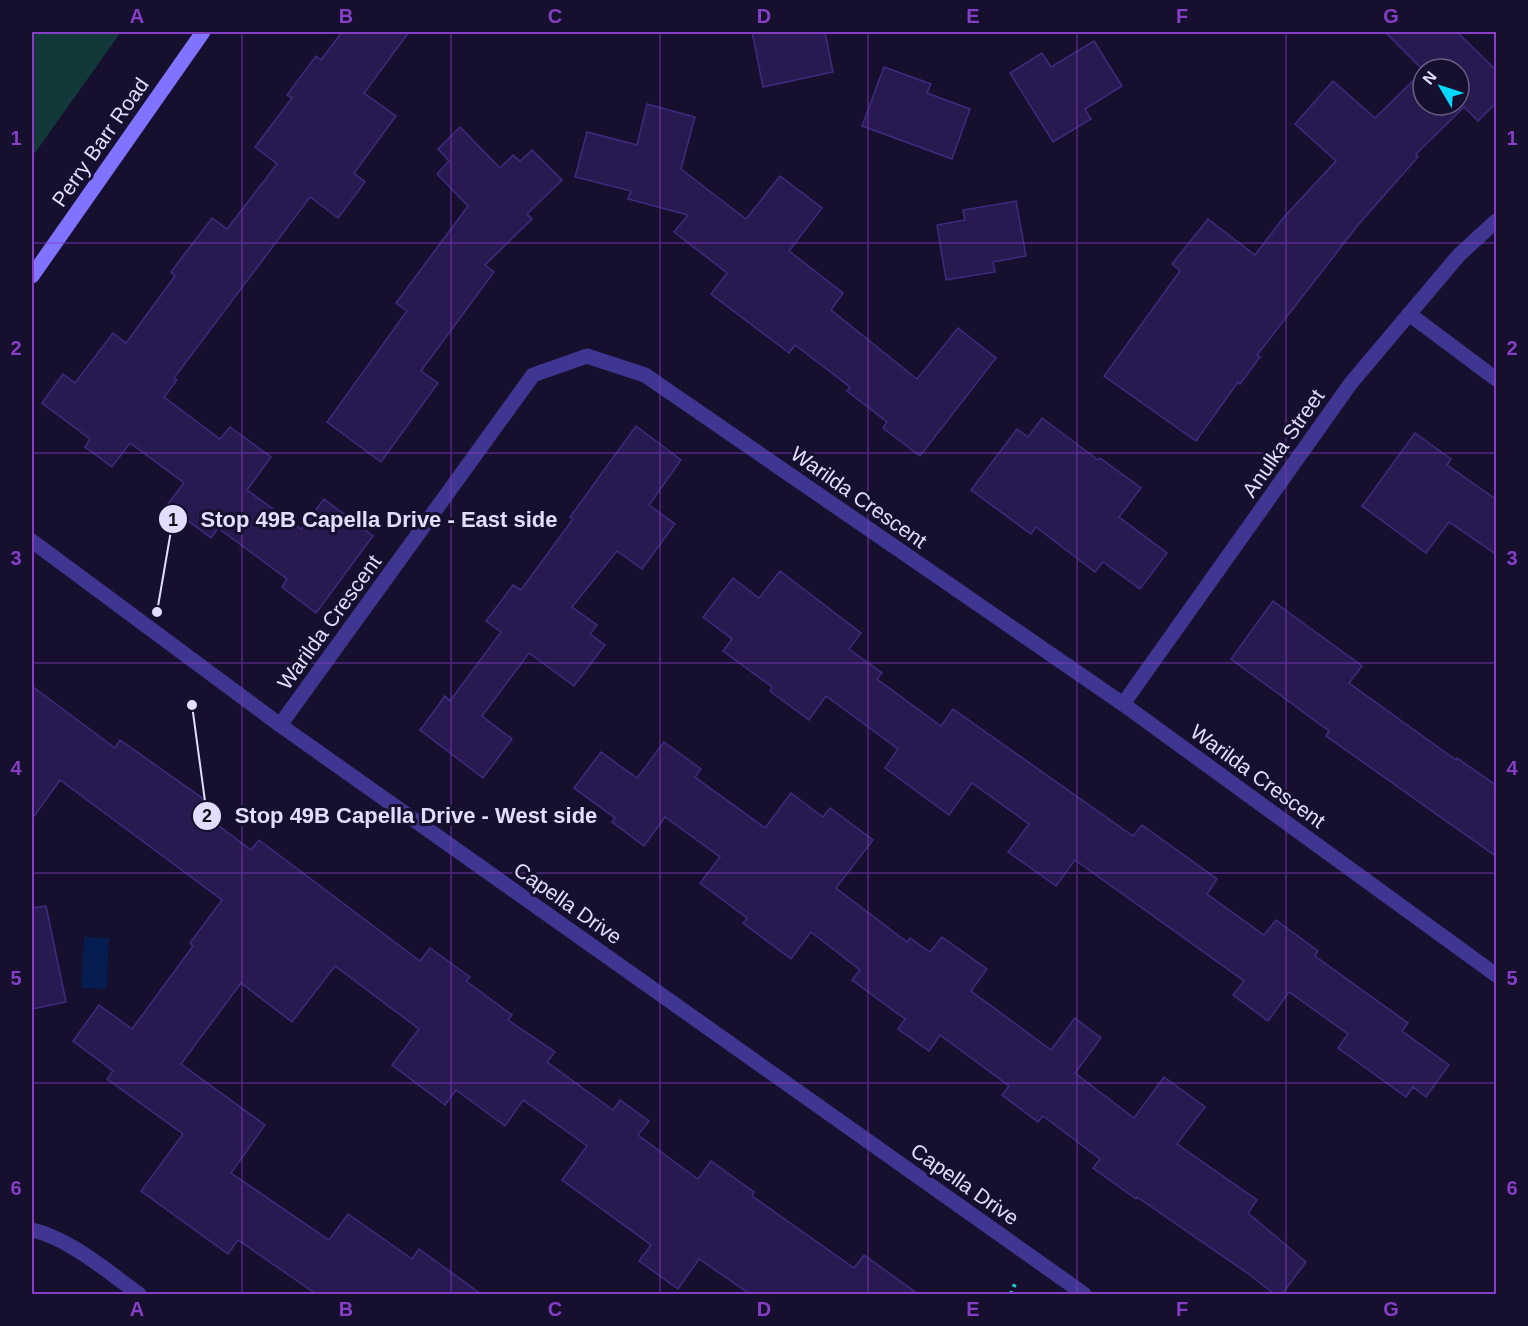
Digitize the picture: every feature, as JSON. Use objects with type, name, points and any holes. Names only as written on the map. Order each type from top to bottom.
[{"type":"street","name":"Perry Barr Road","points":[[32,276],[203,32]]},
{"type":"street","name":"Anulka Street","points":[[1123,704],[1351,382],[1459,255],[1497,221]]},
{"type":"street","points":[[1409,314],[1497,379]]},
{"type":"street","name":"Warilda Crescent","points":[[280,725],[533,375],[587,356],[645,375],[1123,704],[1497,975]]},
{"type":"street","name":"Capella Drive","points":[[32,541],[280,725],[1084,1294]]},
{"type":"street","points":[[32,1230],[48,1234],[139,1294]]},
{"type":"green space","points":[[32,32],[121,32],[32,157]]},
{"type":"water","points":[[84,937],[109,938],[107,989],[81,988]]},
{"type":"building","points":[[342,32],[409,32],[364,93],[396,116],[354,173],[365,182],[338,218],[310,197],[174,378],[177,380],[164,397],[220,439],[230,427],[271,457],[247,490],[301,529],[324,499],[373,536],[316,613],[282,587],[287,579],[218,528],[211,538],[167,505],[184,483],[130,443],[112,467],[85,447],[90,439],[42,403],[63,374],[75,383],[113,333],[126,343],[175,276],[171,272],[212,218],[227,229],[277,164],[255,147],[292,98],[287,95],[316,56],[321,60]]},
{"type":"building","points":[[752,32],[825,32],[833,72],[763,87]]},
{"type":"building","points":[[1385,32],[1457,32],[1497,71],[1497,102],[1478,121],[1471,114],[1471,57],[1411,58]]},
{"type":"building","points":[[1094,41],[1122,86],[1085,109],[1091,119],[1053,142],[1010,73],[1042,53],[1051,67]]},
{"type":"building","points":[[884,67],[931,84],[927,93],[970,109],[952,159],[862,126]]},
{"type":"building","points":[[1333,81],[1375,118],[1411,83],[1411,117],[1454,117],[1416,154],[1418,157],[1358,225],[1257,355],[1260,357],[1240,384],[1238,382],[1196,441],[1104,376],[1180,271],[1172,264],[1208,219],[1255,255],[1284,217],[1336,161],[1295,124]]},
{"type":"building","points":[[647,104],[695,117],[681,169],[746,219],[780,176],[822,208],[789,251],[843,293],[831,310],[917,379],[958,328],[996,358],[920,456],[883,428],[887,422],[847,391],[850,387],[795,345],[789,353],[711,294],[727,273],[674,232],[688,215],[628,199],[631,191],[575,177],[587,132],[637,145]]},
{"type":"building","points":[[460,127],[500,168],[513,155],[520,161],[532,150],[562,180],[527,214],[532,219],[485,265],[494,272],[421,371],[438,383],[381,462],[327,422],[407,311],[396,303],[468,206],[437,174],[449,161],[438,149]]},
{"type":"building","points":[[1016,201],[1026,256],[993,262],[995,272],[946,280],[937,225],[965,220],[963,210]]},
{"type":"building","points":[[1042,418],[1098,460],[1100,458],[1141,488],[1119,517],[1167,553],[1140,589],[1103,562],[1095,572],[1036,527],[1031,534],[971,490],[1017,429],[1028,437]]},
{"type":"building","points":[[636,426],[681,460],[649,505],[675,524],[642,569],[617,551],[572,607],[597,625],[590,634],[605,645],[574,686],[529,653],[482,716],[512,739],[483,778],[420,730],[445,696],[450,701],[501,632],[486,621],[513,585],[521,590],[573,519],[570,517]]},
{"type":"building","points":[[1415,433],[1451,459],[1447,465],[1497,500],[1497,555],[1449,522],[1426,553],[1362,506]]},
{"type":"building","points":[[780,571],[861,633],[849,649],[882,673],[877,679],[941,726],[953,709],[1133,836],[1142,825],[1217,879],[1207,894],[1264,935],[1276,920],[1318,951],[1315,956],[1408,1023],[1402,1031],[1449,1065],[1426,1097],[1413,1087],[1406,1097],[1338,1048],[1348,1034],[1289,992],[1268,1021],[1233,995],[1244,981],[1075,860],[1056,886],[1008,852],[1029,824],[972,783],[949,815],[885,768],[898,749],[826,696],[809,720],[770,691],[772,687],[723,651],[732,639],[703,617],[733,578],[759,598]]},
{"type":"building","points":[[1273,601],[1362,666],[1349,683],[1456,760],[1457,758],[1497,786],[1497,857],[1326,736],[1329,731],[1231,659]]},
{"type":"building","points":[[32,686],[115,748],[120,740],[205,800],[198,810],[251,850],[259,840],[420,961],[430,948],[470,977],[466,981],[512,1015],[508,1020],[555,1052],[547,1062],[613,1110],[620,1100],[649,1121],[638,1135],[698,1179],[711,1161],[754,1192],[752,1196],[854,1268],[864,1255],[918,1294],[750,1294],[699,1259],[678,1289],[639,1261],[651,1245],[562,1180],[587,1146],[523,1100],[505,1126],[456,1090],[445,1105],[392,1065],[419,1029],[335,966],[292,1022],[241,983],[181,1064],[265,1125],[231,1173],[329,1240],[348,1214],[412,1259],[419,1249],[481,1294],[316,1294],[238,1240],[228,1254],[141,1191],[183,1134],[107,1079],[113,1071],[73,1041],[99,1005],[132,1029],[193,946],[190,943],[222,900],[60,780],[32,819]]},
{"type":"building","points":[[664,742],[701,769],[695,777],[765,828],[791,793],[823,817],[830,808],[873,840],[836,888],[907,942],[910,938],[930,952],[942,937],[987,969],[971,991],[1051,1050],[1075,1018],[1101,1038],[1075,1073],[1134,1118],[1164,1077],[1205,1107],[1177,1144],[1257,1200],[1248,1213],[1306,1262],[1282,1294],[1274,1294],[1250,1275],[1093,1168],[1100,1159],[1043,1116],[1038,1122],[1002,1095],[1009,1086],[940,1035],[929,1051],[898,1029],[905,1019],[852,980],[860,970],[811,932],[791,959],[743,923],[747,918],[700,883],[720,857],[665,817],[644,846],[612,822],[615,818],[574,788],[601,752],[637,778]]},
{"type":"building","points":[[46,906],[66,1002],[32,1009],[32,908]]},
{"type":"place","name":"Stop 49B Capella Drive - East side","points":[[157,612]]},
{"type":"place","name":"Stop 49B Capella Drive - West side","points":[[192,705]]}]
